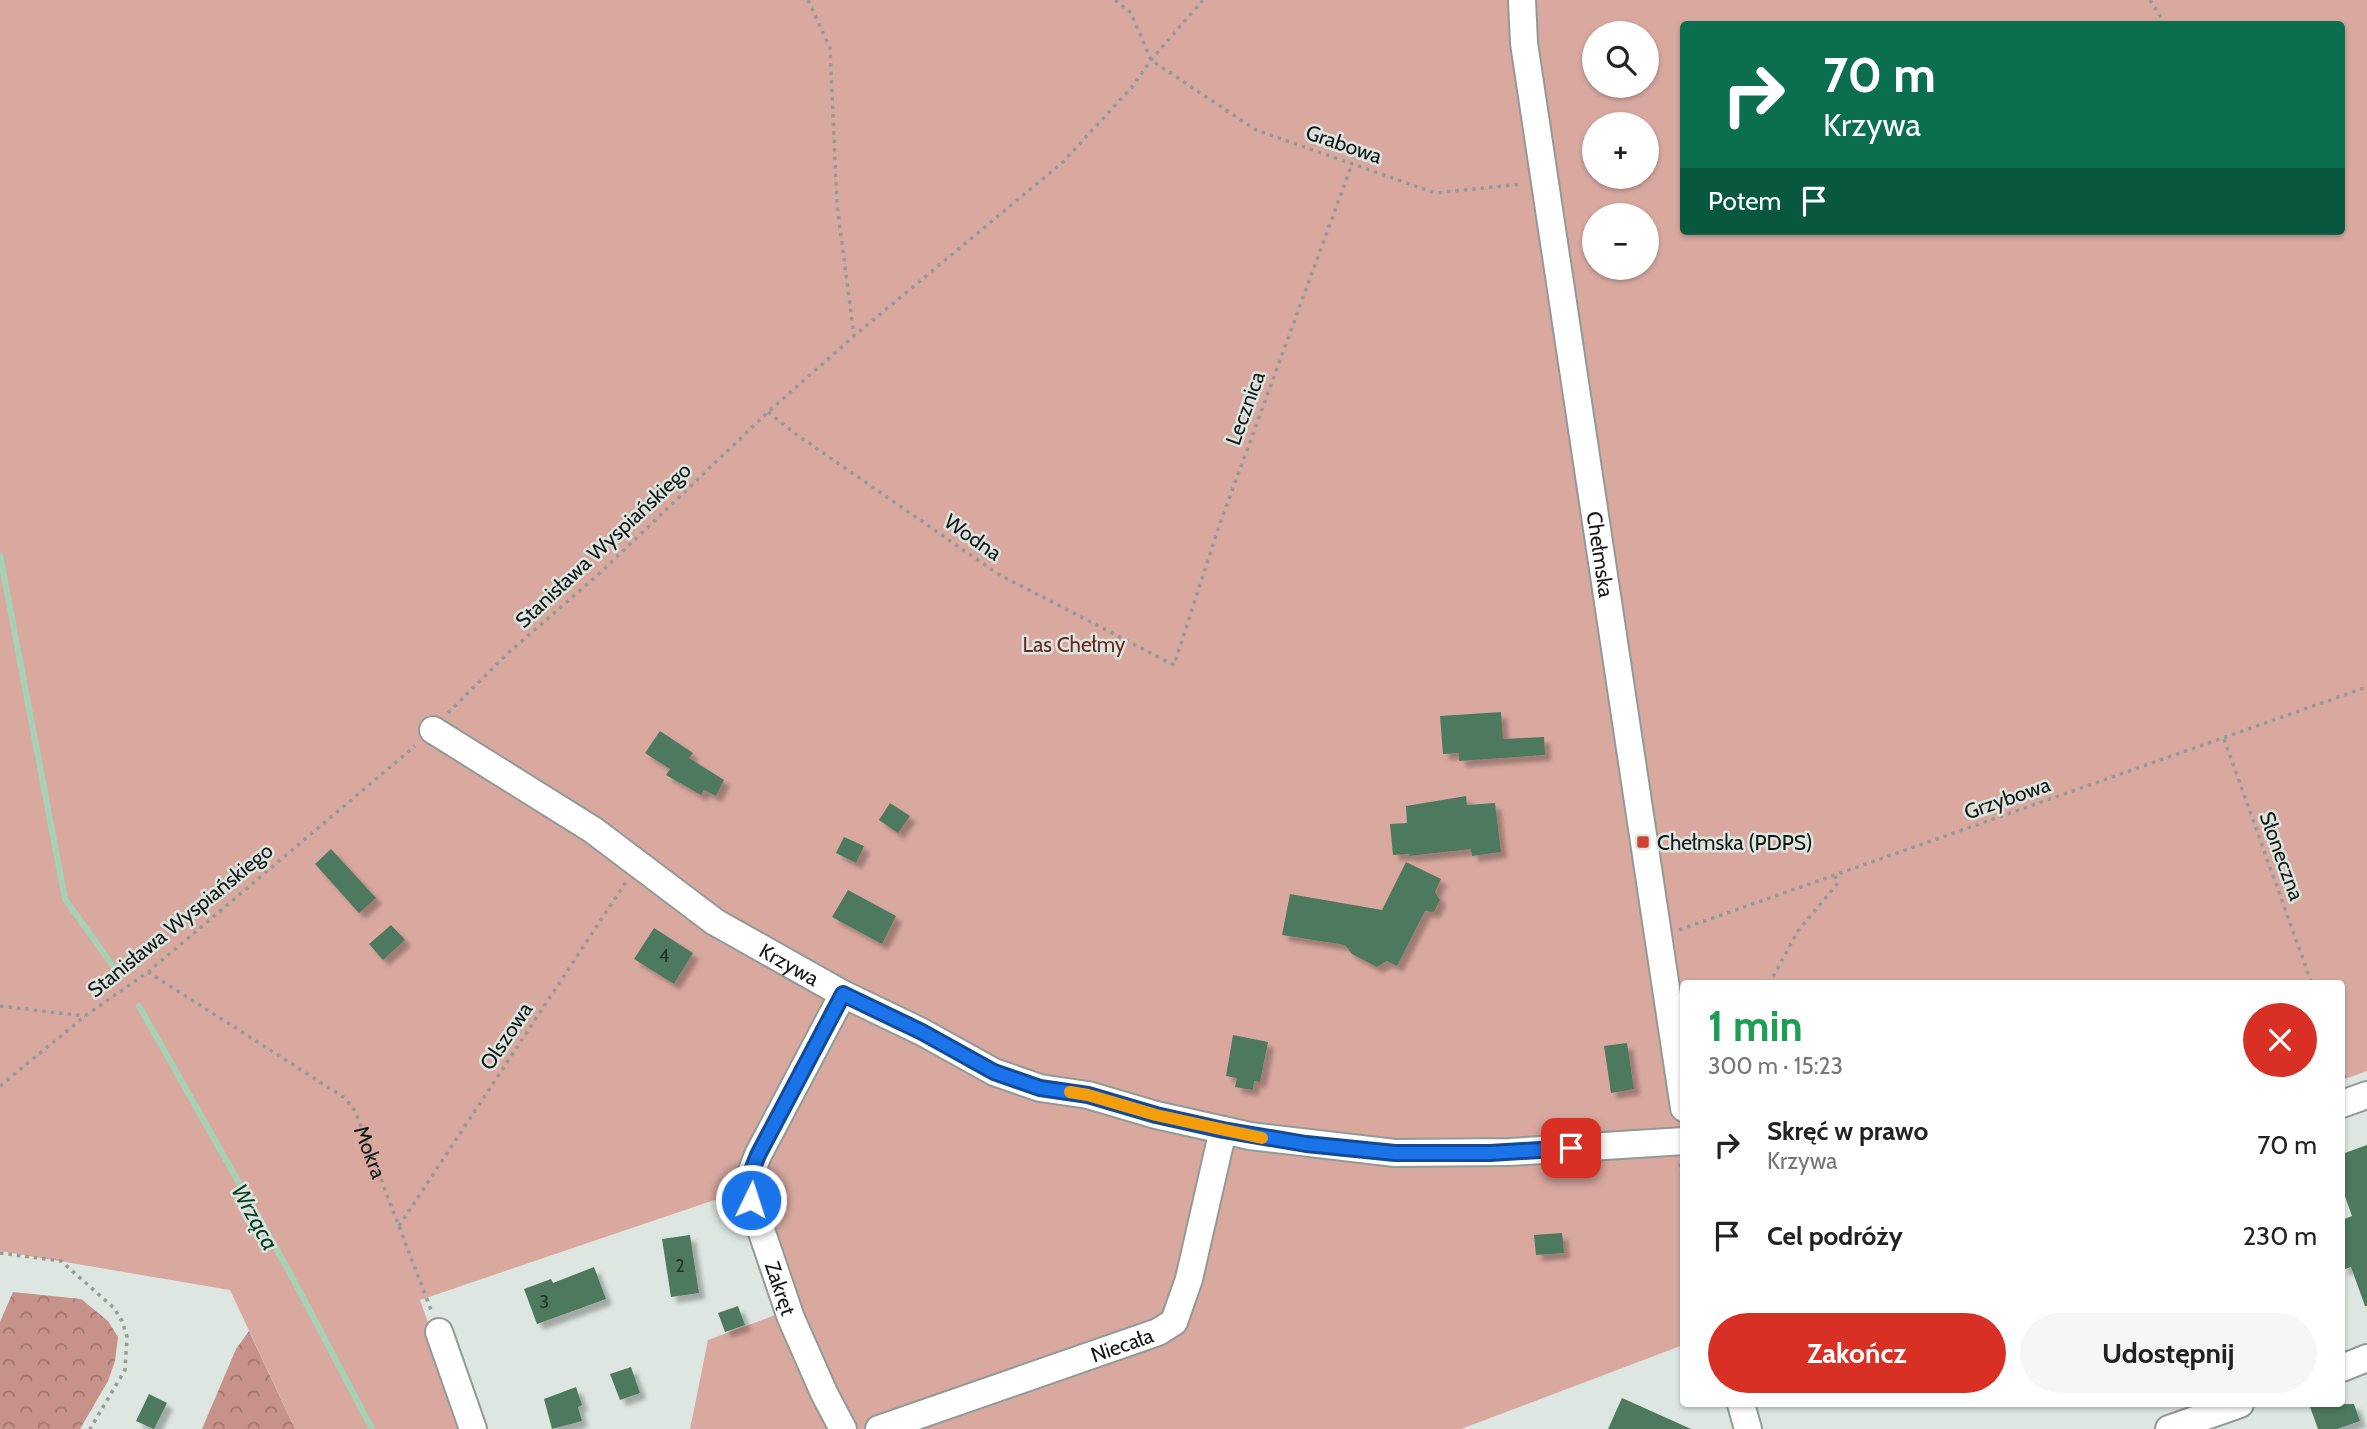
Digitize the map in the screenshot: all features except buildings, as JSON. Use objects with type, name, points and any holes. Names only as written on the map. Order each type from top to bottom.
[{"type":"street","name":"Chełmska","points":[[1522,0],[1523,33],[1680,1083]]},
{"type":"street","name":"Krzywa","points":[[433,730],[572,816],[639,863],[715,922],[843,994],[922,1032],[994,1072],[1040,1088],[1088,1095],[1156,1115],[1223,1130],[1306,1144],[1395,1153],[1510,1152],[1680,1141]]},
{"type":"street","name":"Zakręt","points":[[843,994],[758,1155],[749,1178],[751,1200],[791,1318],[843,1429]]},
{"type":"street","points":[[2345,1103],[2367,1095]]},
{"type":"street","name":"Niecała","points":[[880,1429],[1158,1332],[1174,1322],[1189,1279],[1223,1130]]},
{"type":"street","points":[[439,1332],[473,1429]]},
{"type":"street","points":[[2345,1366],[2367,1359]]},
{"type":"street","points":[[1742,1407],[1748,1429]]},
{"type":"street","points":[[2169,1429],[2232,1407]]},
{"type":"path","points":[[808,0],[830,48],[837,205],[854,337]]},
{"type":"path","points":[[1115,0],[1131,13],[1151,61]]},
{"type":"path","name":"Stanisława Wyspiańskiego","points":[[0,1086],[85,1016],[148,972],[433,730],[465,694],[507,654],[600,573],[768,412],[1063,162],[1132,87],[1203,0]]},
{"type":"path","points":[[2150,0],[2163,21]]},
{"type":"path","name":"Grabowa","points":[[1151,61],[1256,130],[1434,193],[1545,182]]},
{"type":"path","name":"Lecznica","points":[[1174,665],[1218,529],[1352,164]]},
{"type":"path","name":"Wodna","points":[[768,412],[998,574],[1174,665]]},
{"type":"path","name":"Grzybowa","points":[[1657,938],[2367,687]]},
{"type":"path","name":"Słoneczna","points":[[2224,739],[2311,980]]},
{"type":"path","name":"Olszowa","points":[[399,1226],[639,863]]},
{"type":"path","points":[[1771,980],[1798,931],[1838,883],[1835,876]]},
{"type":"path","name":"Mokra","points":[[148,972],[345,1098],[355,1111],[439,1332]]},
{"type":"path","points":[[0,1006],[85,1016]]},
{"type":"path","points":[[0,1253],[61,1261],[114,1308],[122,1321],[127,1336],[125,1370],[90,1429]]},
{"type":"green space","name":"Las Chełmy","points":[[0,0],[2367,0],[2367,1071],[2345,1079],[2345,980],[1680,980],[1680,1346],[1461,1429],[690,1429],[708,1340],[781,1313],[738,1192],[420,1300],[464,1425],[461,1429],[295,1429],[230,1290],[0,1251]]},
{"type":"green space","points":[[13,1292],[81,1299],[108,1321],[118,1337],[115,1361],[108,1381],[80,1429],[0,1429],[0,1322]]},
{"type":"green space","points":[[249,1331],[295,1429],[202,1429],[236,1349]]},
{"type":"waterway","name":"Wrząca","points":[[0,555],[65,899],[115,969]]},
{"type":"waterway","name":"Wrząca","points":[[139,1006],[290,1273],[372,1429]]},
{"type":"slow traffic","points":[[1070,1092],[1156,1115],[1262,1138]]},
{"type":"place","name":"Chełmska (PDPS)","points":[[1643,842]]},
{"type":"route","points":[[751,1200],[749,1178],[758,1155],[843,994],[922,1032],[994,1072],[1040,1088],[1088,1095],[1156,1115],[1250,1136],[1395,1153],[1490,1153],[1571,1148]]}]
